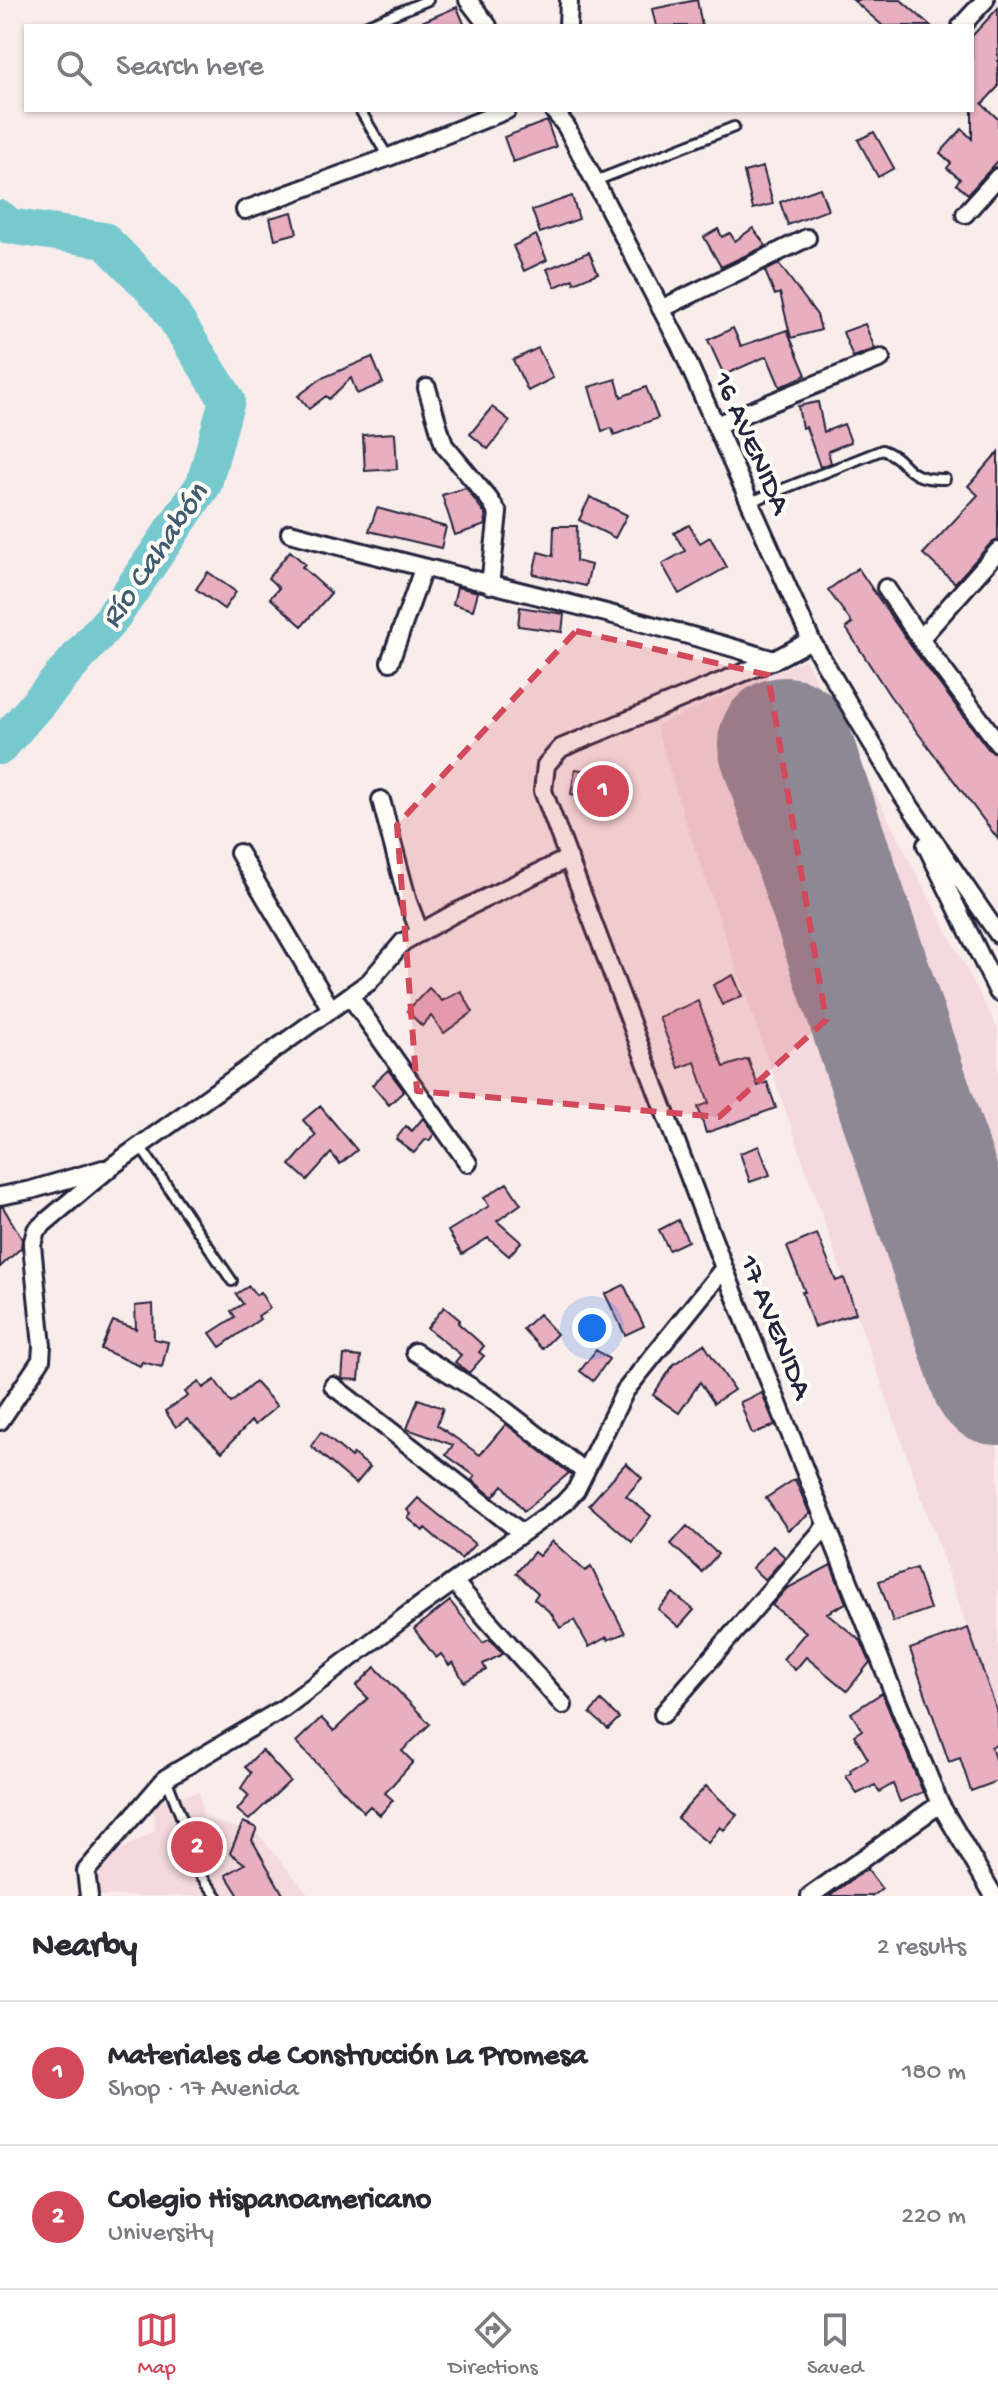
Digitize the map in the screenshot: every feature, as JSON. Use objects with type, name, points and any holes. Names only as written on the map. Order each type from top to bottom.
[{"type":"street","points":[[468,0],[486,24]]},
{"type":"street","points":[[568,24],[569,0]]},
{"type":"street","points":[[963,24],[985,0]]},
{"type":"street","points":[[245,210],[502,112]]},
{"type":"street","name":"16 AVENIDA","points":[[566,118],[594,182],[661,309],[716,425],[811,640],[903,796],[998,934]]},
{"type":"street","points":[[965,214],[998,177]]},
{"type":"street","points":[[661,309],[807,238]]},
{"type":"street","points":[[716,425],[881,358]]},
{"type":"street","points":[[427,388],[444,445],[498,513],[490,585]]},
{"type":"street","points":[[290,533],[423,569],[683,632],[774,660],[811,640]]},
{"type":"street","points":[[920,639],[998,551]]},
{"type":"street","points":[[390,662],[423,569]]},
{"type":"street","points":[[886,588],[998,743]]},
{"type":"street","name":"17 AVENIDA","points":[[774,660],[561,748],[546,765],[543,791],[724,1268],[940,1804],[994,1896]]},
{"type":"street","name":"16 AVENIDA","points":[[903,796],[998,992]]},
{"type":"street","points":[[381,800],[408,902],[420,933]]},
{"type":"street","points":[[239,853],[331,1009]]},
{"type":"street","points":[[0,1421],[41,1360],[32,1245],[36,1230],[112,1166],[369,982],[403,942],[569,858]]},
{"type":"street","points":[[350,996],[468,1163]]},
{"type":"street","points":[[0,1196],[112,1166]]},
{"type":"street","points":[[89,1896],[86,1871],[166,1778],[284,1708],[563,1504],[576,1490],[625,1391],[724,1268]]},
{"type":"street","points":[[415,1352],[492,1400],[585,1472]]},
{"type":"street","points":[[333,1386],[522,1533]]},
{"type":"street","points":[[663,1714],[827,1525]]},
{"type":"street","points":[[454,1582],[563,1705]]},
{"type":"street","points":[[810,1896],[940,1804]]},
{"type":"lane","points":[[370,24],[428,0]]},
{"type":"lane","points":[[361,112],[389,157]]},
{"type":"lane","points":[[594,182],[734,127]]},
{"type":"lane","points":[[750,502],[882,450],[892,453],[909,472],[919,477],[945,479]]},
{"type":"lane","points":[[140,1146],[232,1281]]},
{"type":"lane","points":[[166,1778],[182,1819],[189,1860],[217,1896]]},
{"type":"highlighted area","points":[[576,631],[768,675],[826,1020],[719,1117],[417,1091],[397,825]]},
{"type":"shaded area","points":[[805,659],[998,1029],[998,1714],[830,1239],[684,817],[656,726]]},
{"type":"shaded area","points":[[199,1792],[204,1818],[258,1834],[310,1896],[80,1896],[102,1860],[155,1831],[152,1802]]},
{"type":"building","points":[[697,0],[702,24],[656,24],[652,9]]},
{"type":"building","points":[[853,0],[901,0],[929,24],[881,24]]},
{"type":"building","points":[[457,7],[464,24],[417,24]]},
{"type":"building","points":[[998,8],[998,87],[982,104],[998,119],[998,161],[968,194],[956,184],[960,179],[947,168],[951,163],[940,153],[962,129],[972,139],[974,34]]},
{"type":"building","points":[[547,121],[556,147],[513,162],[504,137]]},
{"type":"building","points":[[874,132],[894,168],[878,177],[858,140]]},
{"type":"building","points":[[763,167],[773,204],[753,209],[744,172]]},
{"type":"building","points":[[820,188],[828,210],[788,225],[780,202]]},
{"type":"building","points":[[572,196],[579,219],[540,233],[532,210]]},
{"type":"building","points":[[292,212],[297,233],[275,239],[270,218]]},
{"type":"building","points":[[753,228],[766,246],[721,267],[704,237],[718,229],[722,237],[730,233],[735,241]]},
{"type":"building","points":[[536,235],[547,260],[524,271],[513,246]]},
{"type":"building","points":[[589,252],[598,273],[555,287],[547,269]]},
{"type":"building","points":[[779,264],[817,315],[821,330],[791,338],[780,293],[775,295],[765,271]]},
{"type":"building","points":[[865,324],[875,349],[853,357],[843,332]]},
{"type":"building","points":[[733,328],[741,346],[787,330],[806,375],[780,387],[767,356],[724,375],[708,340]]},
{"type":"building","points":[[538,348],[553,378],[528,391],[513,360]]},
{"type":"building","points":[[372,357],[383,383],[357,394],[351,378],[329,399],[326,396],[309,409],[298,396],[322,378]]},
{"type":"building","points":[[616,379],[621,397],[646,387],[658,418],[614,435],[612,428],[602,431],[589,387]]},
{"type":"building","points":[[818,402],[824,432],[844,424],[851,442],[828,451],[831,463],[820,467],[806,427],[802,428],[798,406]]},
{"type":"building","points":[[492,407],[510,421],[488,449],[470,434]]},
{"type":"building","points":[[395,433],[397,469],[365,471],[363,435]]},
{"type":"building","points":[[998,452],[998,540],[990,544],[955,583],[923,554],[978,495],[968,486]]},
{"type":"building","points":[[466,488],[485,514],[486,525],[455,535],[442,495]]},
{"type":"building","points":[[590,497],[627,515],[615,538],[579,520]]},
{"type":"building","points":[[377,508],[446,527],[441,548],[369,531]]},
{"type":"building","points":[[689,525],[700,543],[710,537],[727,567],[679,594],[662,564],[685,551],[674,533]]},
{"type":"building","points":[[554,526],[577,526],[576,561],[591,565],[586,586],[533,574],[538,552],[553,556]]},
{"type":"building","points":[[290,551],[305,564],[302,567],[331,593],[302,626],[270,598],[279,588],[268,578]]},
{"type":"building","points":[[858,568],[911,646],[989,750],[998,754],[998,839],[890,696],[846,628],[852,623],[828,590]]},
{"type":"building","points":[[208,572],[236,592],[224,609],[196,589]]},
{"type":"building","points":[[457,587],[478,592],[473,610],[453,604]]},
{"type":"building","points":[[520,607],[564,614],[562,632],[518,626]]},
{"type":"building","points":[[575,769],[595,772],[591,798],[571,794]]},
{"type":"building","points":[[733,975],[742,996],[722,1005],[713,985]]},
{"type":"building","points":[[429,988],[442,1001],[461,991],[473,1012],[444,1033],[431,1016],[422,1026],[407,1011]]},
{"type":"building","points":[[698,1001],[724,1067],[748,1059],[758,1086],[767,1082],[776,1108],[706,1133],[698,1107],[709,1103],[695,1062],[679,1068],[659,1017]]},
{"type":"building","points":[[388,1070],[404,1091],[389,1105],[372,1085]]},
{"type":"building","points":[[320,1106],[357,1150],[340,1164],[331,1153],[307,1180],[290,1165],[316,1135],[303,1120]]},
{"type":"building","points":[[423,1118],[434,1134],[414,1153],[396,1139],[406,1126],[412,1131]]},
{"type":"building","points":[[759,1146],[770,1175],[750,1182],[740,1153]]},
{"type":"building","points":[[507,1183],[521,1204],[497,1221],[521,1242],[509,1256],[488,1238],[462,1254],[448,1231],[489,1206],[484,1198]]},
{"type":"building","points":[[0,1207],[3,1207],[22,1239],[21,1248],[0,1267]]},
{"type":"building","points":[[678,1220],[688,1241],[669,1250],[659,1230]]},
{"type":"building","points":[[817,1234],[836,1281],[844,1278],[856,1313],[814,1327],[802,1292],[805,1292],[787,1247]]},
{"type":"building","points":[[624,1285],[644,1326],[625,1335],[605,1294]]},
{"type":"building","points":[[249,1286],[256,1295],[260,1292],[270,1308],[258,1316],[260,1319],[220,1347],[210,1333],[235,1317],[231,1311],[243,1304],[236,1294]]},
{"type":"building","points":[[153,1304],[154,1339],[168,1342],[162,1367],[142,1362],[140,1366],[101,1349],[113,1321],[136,1329],[135,1306]]},
{"type":"building","points":[[444,1307],[484,1346],[479,1352],[484,1356],[469,1373],[455,1362],[461,1355],[427,1328]]},
{"type":"building","points":[[539,1314],[557,1334],[542,1349],[523,1329]]},
{"type":"building","points":[[704,1344],[734,1390],[714,1403],[700,1382],[679,1413],[653,1395],[674,1364]]},
{"type":"building","points":[[596,1350],[609,1359],[593,1381],[580,1371]]},
{"type":"building","points":[[344,1355],[361,1357],[359,1380],[342,1379]]},
{"type":"building","points":[[215,1380],[231,1403],[255,1382],[277,1406],[255,1425],[251,1421],[222,1452],[187,1419],[176,1427],[165,1411],[188,1396],[185,1392],[199,1382],[203,1388]]},
{"type":"building","points":[[762,1393],[775,1425],[752,1434],[740,1402]]},
{"type":"building","points":[[418,1399],[443,1408],[437,1425],[480,1455],[506,1424],[569,1473],[524,1511],[503,1485],[493,1497],[472,1480],[475,1476],[446,1455],[453,1445],[407,1429]]},
{"type":"building","points":[[321,1432],[351,1457],[353,1454],[370,1467],[356,1484],[311,1446]]},
{"type":"building","points":[[626,1463],[642,1478],[626,1496],[651,1516],[632,1542],[589,1505]]},
{"type":"building","points":[[795,1479],[810,1514],[788,1530],[766,1498]]},
{"type":"building","points":[[418,1498],[475,1544],[461,1559],[425,1528],[423,1531],[408,1518],[411,1514],[407,1510]]},
{"type":"building","points":[[687,1526],[718,1554],[702,1572],[671,1544]]},
{"type":"building","points":[[552,1541],[585,1571],[591,1567],[625,1633],[608,1640],[607,1637],[589,1647],[574,1620],[560,1628],[551,1613],[534,1599],[538,1593],[516,1573],[534,1552],[539,1556]]},
{"type":"building","points":[[773,1546],[785,1557],[765,1580],[752,1568]]},
{"type":"building","points":[[831,1565],[846,1603],[827,1613],[861,1641],[870,1662],[847,1691],[806,1657],[795,1670],[783,1659],[806,1632],[772,1605],[786,1589]]},
{"type":"building","points":[[916,1568],[930,1609],[893,1622],[879,1581]]},
{"type":"building","points":[[673,1593],[694,1610],[679,1627],[658,1609]]},
{"type":"building","points":[[450,1601],[483,1643],[490,1639],[503,1654],[483,1664],[486,1670],[464,1682],[453,1662],[449,1665],[441,1654],[436,1658],[414,1629]]},
{"type":"building","points":[[968,1628],[998,1714],[998,1745],[991,1747],[998,1768],[998,1781],[971,1791],[960,1758],[949,1762],[910,1649]]},
{"type":"building","points":[[375,1667],[430,1724],[402,1751],[413,1762],[385,1793],[393,1800],[380,1815],[370,1806],[364,1812],[296,1742],[321,1718],[334,1731],[368,1698],[356,1686]]},
{"type":"building","points":[[882,1693],[923,1792],[900,1802],[893,1784],[879,1792],[875,1785],[857,1794],[846,1776],[868,1759],[854,1735],[862,1730],[851,1713]]},
{"type":"building","points":[[601,1701],[619,1718],[608,1729],[590,1713]]},
{"type":"building","points":[[262,1750],[290,1781],[249,1820],[237,1810],[249,1796],[241,1788],[251,1773],[245,1767]]},
{"type":"building","points":[[706,1786],[737,1815],[724,1830],[720,1827],[708,1843],[677,1818]]},
{"type":"building","points":[[243,1822],[257,1828],[252,1840],[284,1896],[239,1896],[226,1875],[245,1864],[230,1853]]},
{"type":"building","points":[[867,1869],[882,1889],[873,1896],[829,1896]]},
{"type":"waterway","name":"Río Cahabón","points":[[0,218],[9,226],[104,240],[164,301],[227,400],[204,484],[113,617],[0,747]]},
{"type":"runway","points":[[785,744],[998,1378]]},
{"type":"place","name":"Materiales de Construcción La Promesa","points":[[603,791]]},
{"type":"place","name":"Colegio Hispanoamericano","points":[[197,1847]]}]
